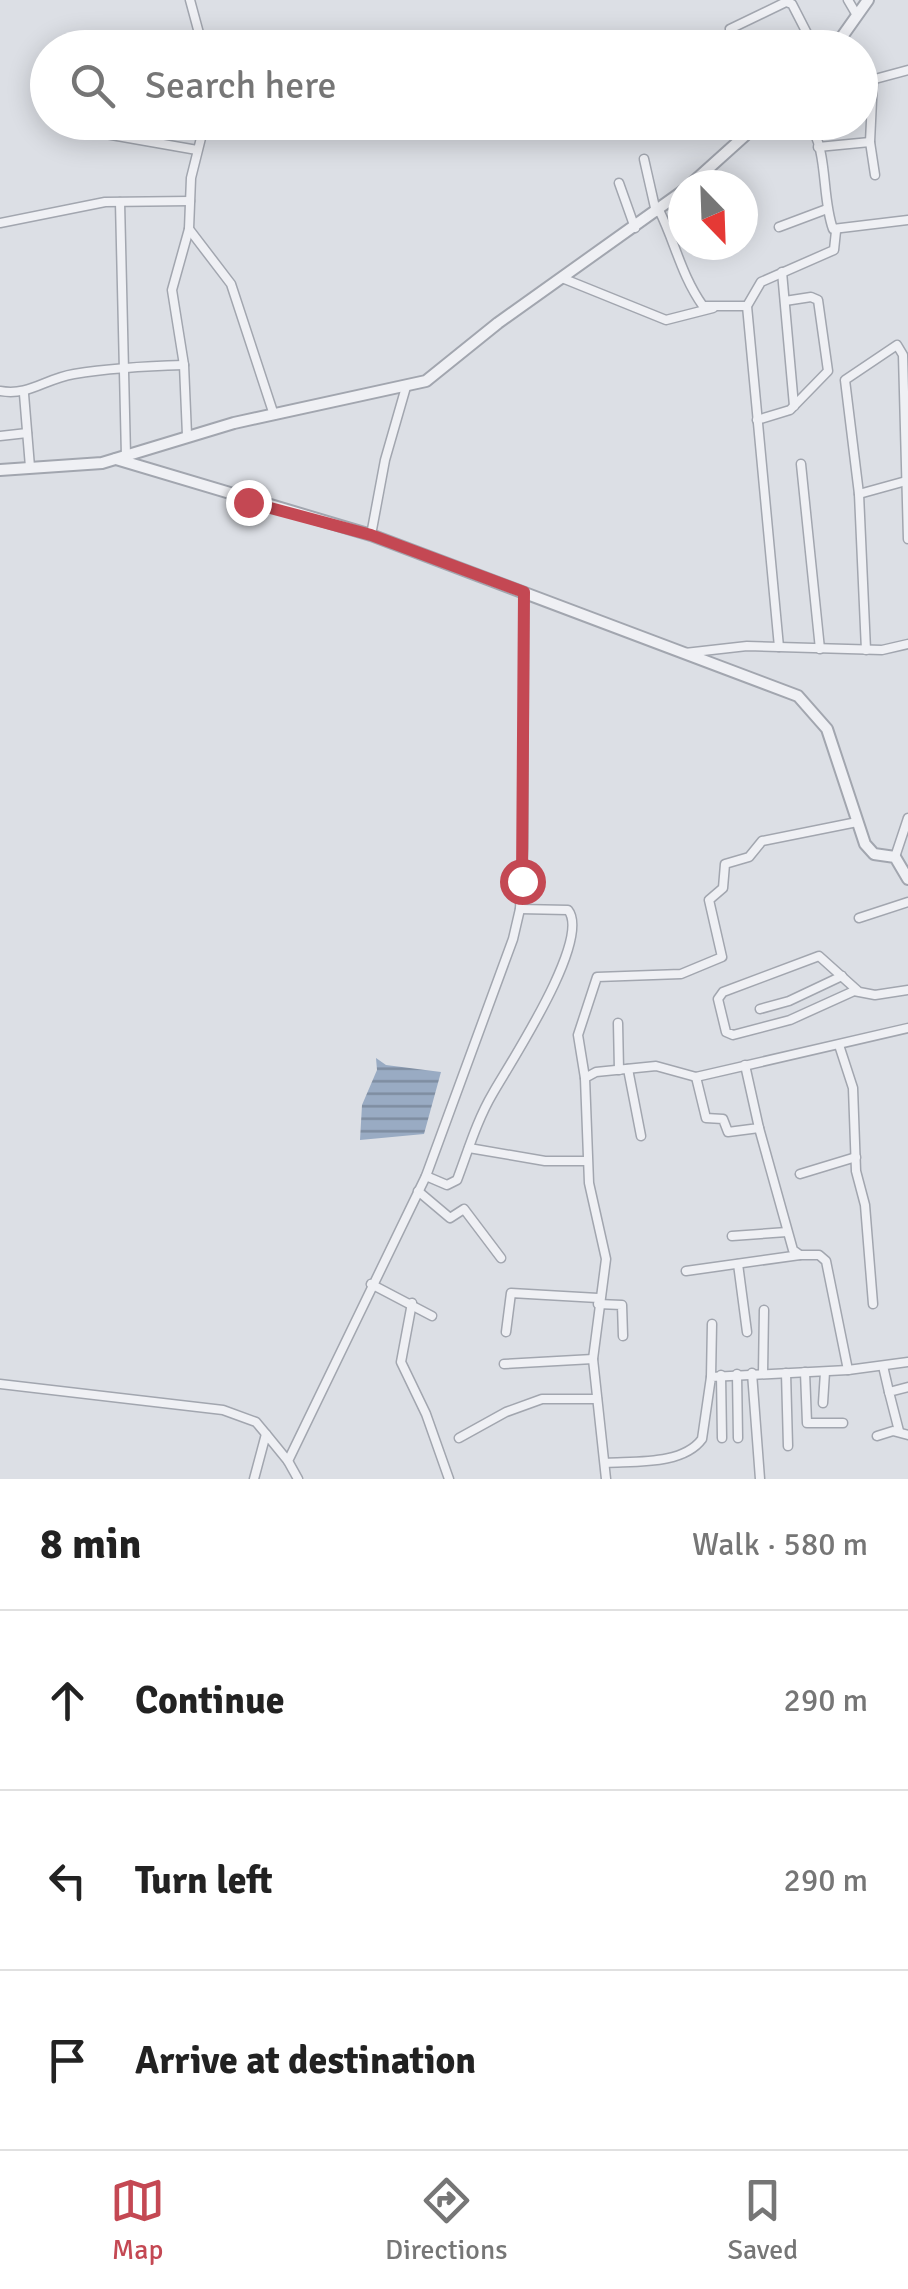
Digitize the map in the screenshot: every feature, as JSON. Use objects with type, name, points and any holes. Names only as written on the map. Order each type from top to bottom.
[{"type":"street","points":[[190,0],[198,30]]},
{"type":"street","points":[[848,0],[855,12]]},
{"type":"street","points":[[844,30],[868,0]]},
{"type":"street","points":[[731,30],[786,2],[792,4],[805,30]]},
{"type":"street","points":[[878,78],[908,70]]},
{"type":"street","points":[[140,140],[196,150]]},
{"type":"street","points":[[187,435],[184,364],[172,290],[190,230],[199,140]]},
{"type":"street","points":[[707,170],[740,140]]},
{"type":"street","points":[[779,647],[747,306],[761,282],[834,250],[836,230],[827,209],[815,140]]},
{"type":"street","points":[[818,147],[870,142],[875,175]]},
{"type":"street","points":[[644,159],[657,211],[673,238],[672,250],[698,298],[713,308]]},
{"type":"street","points":[[619,183],[635,228]]},
{"type":"street","points":[[0,224],[120,202],[190,201]]},
{"type":"street","points":[[120,202],[124,369],[121,458]]},
{"type":"street","points":[[0,470],[121,458],[187,435],[406,387],[442,372],[498,322],[668,203]]},
{"type":"street","points":[[779,227],[827,209]]},
{"type":"street","points":[[836,230],[908,220]]},
{"type":"street","points":[[190,230],[231,284],[274,415]]},
{"type":"street","points":[[782,272],[794,406]]},
{"type":"street","points":[[562,278],[666,320],[713,308],[747,306]]},
{"type":"street","points":[[756,420],[780,415],[794,406],[827,374],[818,300],[810,296],[784,301]]},
{"type":"street","points":[[866,650],[859,494],[844,380],[897,344],[908,341]]},
{"type":"street","points":[[897,344],[903,355],[908,540]]},
{"type":"street","points":[[0,391],[24,394],[58,377],[184,364]]},
{"type":"street","points":[[371,535],[380,478],[406,387]]},
{"type":"street","points":[[24,394],[30,467]]},
{"type":"street","points":[[0,436],[26,434]]},
{"type":"street","points":[[121,458],[371,535],[798,696],[827,730],[869,850],[908,855]]},
{"type":"street","points":[[801,464],[820,649]]},
{"type":"street","points":[[859,494],[906,481]]},
{"type":"street","points":[[288,1461],[426,1176],[483,1030],[520,910],[524,592]]},
{"type":"street","points":[[684,653],[721,647],[866,650],[908,644]]},
{"type":"street","points":[[908,818],[895,855],[908,879]]},
{"type":"street","points":[[606,1479],[593,1359],[606,1259],[587,1161],[578,1035],[597,977],[667,976],[718,959],[723,951],[710,900],[723,888],[725,864],[749,858],[762,841],[857,822]]},
{"type":"street","points":[[859,918],[908,902]]},
{"type":"street","points":[[426,1176],[454,1184],[492,1094],[537,1020],[570,936],[574,920],[568,910],[520,910]]},
{"type":"street","points":[[858,991],[790,1020],[726,1032],[718,999],[723,992],[818,956],[858,991],[875,995],[908,990]]},
{"type":"street","points":[[760,1009],[790,1002],[842,976]]},
{"type":"street","points":[[618,1023],[624,1069],[641,1136]]},
{"type":"street","points":[[584,1078],[624,1069],[672,1066],[696,1077],[908,1028]]},
{"type":"street","points":[[839,1044],[853,1088],[856,1157],[874,1304]]},
{"type":"street","points":[[744,1065],[787,1232],[800,1256]]},
{"type":"street","points":[[696,1077],[706,1118],[724,1119],[732,1134],[759,1128]]},
{"type":"street","points":[[470,1148],[545,1162],[587,1161]]},
{"type":"street","points":[[800,1174],[856,1157]]},
{"type":"street","points":[[418,1191],[450,1218],[464,1208],[500,1258]]},
{"type":"street","points":[[732,1236],[787,1232]]},
{"type":"street","points":[[686,1271],[818,1255],[826,1262],[848,1370]]},
{"type":"street","points":[[738,1264],[747,1332]]},
{"type":"street","points":[[371,1284],[432,1316]]},
{"type":"street","points":[[506,1332],[511,1293],[622,1306],[622,1336]]},
{"type":"street","points":[[412,1303],[402,1354],[403,1370],[426,1414],[449,1479]]},
{"type":"street","points":[[763,1373],[764,1310]]},
{"type":"street","points":[[606,1463],[664,1458],[697,1446],[702,1439],[711,1377],[712,1324]]},
{"type":"street","points":[[504,1364],[593,1359]]},
{"type":"street","points":[[711,1377],[825,1372],[908,1362]]},
{"type":"street","points":[[877,1436],[904,1433],[883,1366]]},
{"type":"street","points":[[786,1372],[788,1446]]},
{"type":"street","points":[[805,1372],[807,1423],[843,1423]]},
{"type":"street","points":[[824,1403],[825,1372]]},
{"type":"street","points":[[737,1374],[738,1438]]},
{"type":"street","points":[[752,1374],[760,1479]]},
{"type":"street","points":[[721,1375],[722,1438]]},
{"type":"street","points":[[0,1384],[240,1414],[266,1434],[298,1479]]},
{"type":"street","points":[[889,1392],[908,1388]]},
{"type":"street","points":[[459,1438],[506,1412],[542,1400],[597,1400]]},
{"type":"street","points":[[722,1427],[754,1426]]},
{"type":"street","points":[[254,1479],[266,1434]]},
{"type":"water","points":[[376,1058],[386,1065],[441,1072],[424,1134],[360,1140],[362,1105],[377,1070]]},
{"type":"route","points":[[248,502],[371,535],[524,592],[522,881]]}]
